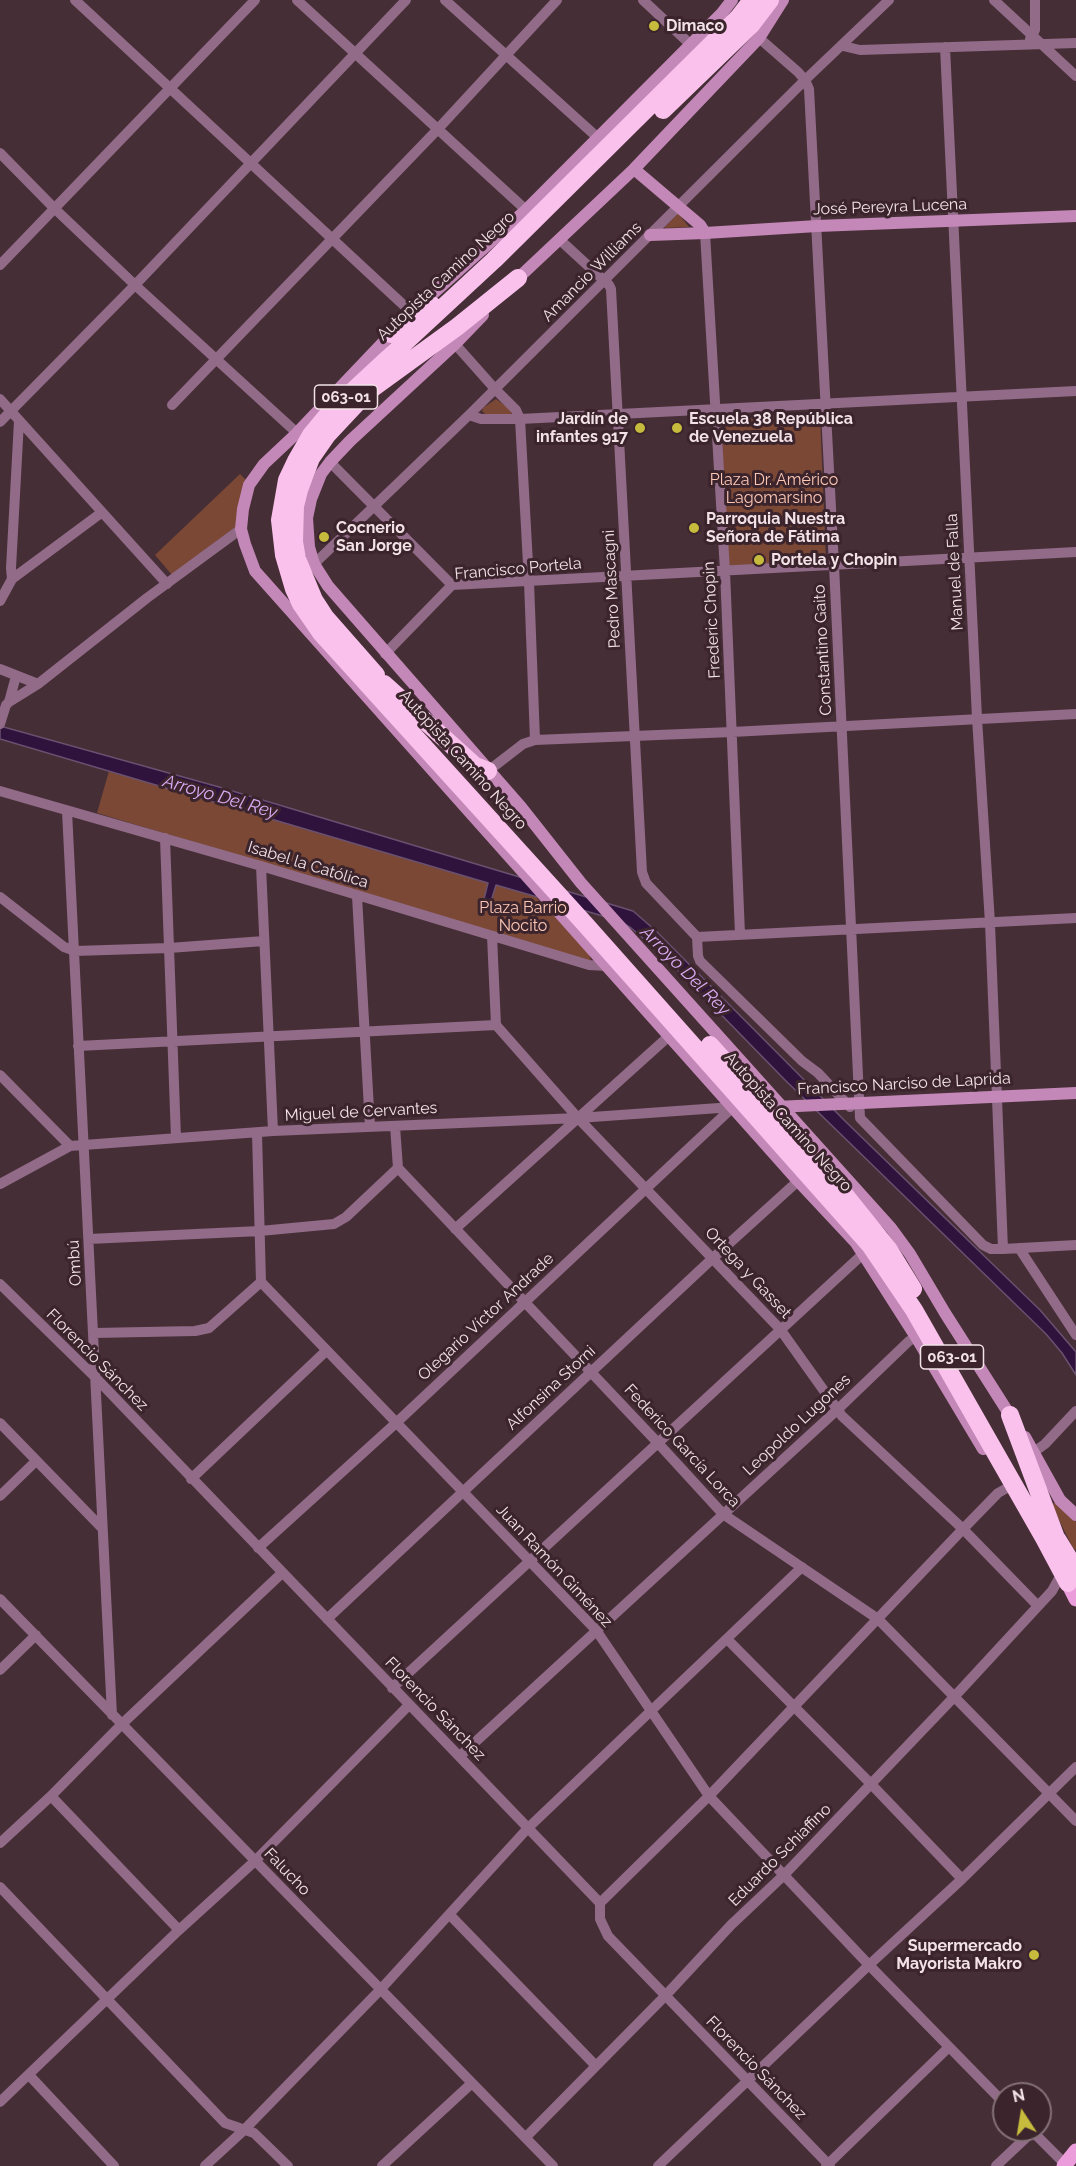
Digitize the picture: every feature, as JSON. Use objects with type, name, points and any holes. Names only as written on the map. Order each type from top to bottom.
[{"type":"highway","name":"Autopista Camino Negro","points":[[752,0],[738,18],[494,260],[330,412],[311,435],[296,460],[288,480],[282,504],[281,538],[284,555],[301,604],[321,633],[526,858],[593,925],[830,1188],[870,1224],[900,1267],[1050,1538],[1070,1579]]},
{"type":"highway","name":"Autopista Camino Negro","points":[[526,858],[384,684],[325,617],[314,600],[297,559],[294,542],[295,506],[311,458],[344,415],[752,25],[770,0]]},
{"type":"highway","points":[[391,334],[494,260]]},
{"type":"highway","points":[[373,388],[457,327],[518,278]]},
{"type":"highway","points":[[384,684],[475,766],[488,771]]},
{"type":"highway","points":[[1010,1415],[1050,1538]]},
{"type":"highway","points":[[1007,1488],[1030,1526],[1050,1538]]},
{"type":"main road","points":[[1065,2165],[1076,2151]]},
{"type":"street","points":[[75,0],[169,90],[333,237],[411,312]]},
{"type":"street","points":[[0,264],[255,0]]},
{"type":"street","points":[[297,0],[526,210]]},
{"type":"street","points":[[0,422],[135,285],[406,0]]},
{"type":"street","points":[[445,0],[597,136]]},
{"type":"street","points":[[172,405],[437,130],[557,0]]},
{"type":"street","points":[[643,0],[690,44]]},
{"type":"street","points":[[783,0],[759,38],[634,169],[518,278],[455,344],[330,462],[316,484],[307,518],[309,547],[314,564],[328,586],[521,807],[580,883],[846,1176],[899,1238],[1034,1452],[1060,1500],[1076,1515]]},
{"type":"street","name":"Amancio Williams","points":[[314,564],[469,416],[805,80],[889,0]]},
{"type":"street","points":[[994,0],[1076,76]]},
{"type":"street","points":[[1027,44],[1033,34],[1036,20],[1035,0]]},
{"type":"street","points":[[600,1904],[709,1796],[998,1493],[1007,1488],[864,1253],[564,916],[526,858],[261,580],[252,564],[242,529],[243,509],[249,485],[264,464],[297,434],[411,312],[526,210],[690,44],[729,1]]},
{"type":"street","points":[[759,38],[805,80]]},
{"type":"street","points":[[843,46],[860,50],[1076,44]]},
{"type":"street","name":"Manuel de Falla","points":[[945,47],[977,718],[990,922],[1003,1249]]},
{"type":"street","name":"Constantino Gaito","points":[[805,80],[809,89],[817,226],[860,1118]]},
{"type":"street","points":[[0,153],[135,285],[297,434]]},
{"type":"street","points":[[634,169],[700,225],[705,233]]},
{"type":"street","name":"José Pereyra Lucena","points":[[650,235],[1076,216]]},
{"type":"street","name":"Frederic Chopin","points":[[705,233],[725,571],[740,934]]},
{"type":"street","points":[[560,240],[604,281]]},
{"type":"street","name":"Pedro Mascagni","points":[[604,281],[611,289],[642,872],[646,882],[697,937]]},
{"type":"street","points":[[455,344],[516,410],[520,418],[535,740]]},
{"type":"street","points":[[469,416],[481,419],[618,414],[1076,391]]},
{"type":"street","points":[[0,399],[167,584]]},
{"type":"street","points":[[12,579],[19,421]]},
{"type":"street","points":[[330,462],[373,508],[452,585]]},
{"type":"street","points":[[0,601],[12,579],[101,513]]},
{"type":"street","points":[[9,702],[38,684],[242,529]]},
{"type":"street","name":"Francisco Portela","points":[[385,654],[452,585],[1076,552]]},
{"type":"street","points":[[0,669],[38,684]]},
{"type":"street","points":[[1,717],[9,702],[16,676]]},
{"type":"street","points":[[488,771],[523,744],[535,740],[1076,714]]},
{"type":"street","name":"Isabel la Católica","points":[[0,791],[261,866],[589,965],[607,966]]},
{"type":"street","name":"Ombú","points":[[68,811],[112,1714]]},
{"type":"street","points":[[165,838],[176,1138]]},
{"type":"street","points":[[261,866],[273,1131]]},
{"type":"street","points":[[357,896],[370,1127]]},
{"type":"street","points":[[0,897],[64,947],[75,951],[169,948],[264,941]]},
{"type":"street","points":[[1076,918],[697,937],[700,961],[841,1103],[860,1118],[976,1240],[991,1249],[1076,1245]]},
{"type":"street","points":[[78,1046],[496,1025],[492,936]]},
{"type":"street","name":"Ortega y Gasset","points":[[496,1025],[578,1118],[780,1329],[837,1410],[963,1529],[1038,1606]]},
{"type":"street","points":[[455,1229],[669,1036]]},
{"type":"street","points":[[0,1075],[70,1146]]},
{"type":"street","name":"Francisco Narciso de Laprida","points":[[733,1107],[782,1107],[1076,1093]]},
{"type":"street","name":"Miguel de Cervantes","points":[[0,1184],[70,1146],[273,1131],[578,1118],[733,1107]]},
{"type":"street","name":"Olegario Víctor Andrade","points":[[258,1548],[733,1107]]},
{"type":"street","points":[[89,1239],[260,1231],[321,1226],[340,1221],[398,1168],[395,1125]]},
{"type":"street","points":[[94,1333],[195,1331],[209,1328],[261,1282],[257,1132]]},
{"type":"street","name":"Federico García Lorca","points":[[398,1168],[723,1514],[878,1618],[1076,1821]]},
{"type":"street","name":"Alfonsina Storni","points":[[327,1618],[798,1181]]},
{"type":"street","points":[[1019,1248],[1076,1335]]},
{"type":"street","points":[[392,1688],[864,1253]]},
{"type":"street","name":"Juan Ramón Giménez","points":[[261,1282],[596,1630],[709,1796],[992,2091]]},
{"type":"street","name":"Florencio Sánchez","points":[[0,1284],[94,1377],[600,1904],[600,1919],[608,1936],[828,2165]]},
{"type":"street","name":"Leopoldo Lugones","points":[[460,1756],[916,1337]]},
{"type":"street","points":[[192,1479],[326,1351]]},
{"type":"street","points":[[1034,1452],[1045,1444],[1076,1411]]},
{"type":"street","points":[[0,1423],[102,1527]]},
{"type":"street","points":[[0,1496],[36,1461]]},
{"type":"street","points":[[206,2166],[380,1990],[528,1828],[802,1567]]},
{"type":"street","points":[[0,1843],[282,1573]]},
{"type":"street","name":"Eduardo Schiaffino","points":[[526,2137],[666,1995],[731,1925],[784,1875],[1038,1606],[1070,1579]]},
{"type":"street","name":"Falucho","points":[[0,1599],[553,2166]]},
{"type":"street","points":[[0,1670],[36,1635]]},
{"type":"street","points":[[727,1639],[962,1879]]},
{"type":"street","points":[[0,2102],[179,1930],[255,1861],[409,1705]]},
{"type":"street","points":[[658,2166],[962,1879],[1076,1767]]},
{"type":"street","points":[[51,1796],[179,1930]]},
{"type":"street","points":[[0,1887],[225,2123],[260,2138],[288,2166]]},
{"type":"street","points":[[450,1915],[596,2066]]},
{"type":"street","points":[[828,2165],[949,2047]]},
{"type":"street","points":[[29,2075],[114,2166]]},
{"type":"street","points":[[382,2166],[472,2083]]},
{"type":"street","points":[[996,2166],[1020,2142]]},
{"type":"street","points":[[1042,2142],[1065,2165]]},
{"type":"green space","points":[[678,213],[689,227],[664,228]]},
{"type":"green space","points":[[496,399],[511,410],[512,415],[486,415],[482,411]]},
{"type":"green space","name":"Plaza Dr. Américo Lagomarsino","points":[[820,413],[826,562],[728,566],[721,417]]},
{"type":"green space","points":[[240,474],[247,481],[237,526],[172,575],[155,555]]},
{"type":"green space","name":"Plaza Barrio Nocito","points":[[109,771],[489,883],[484,898],[491,901],[496,885],[536,897],[588,952],[591,960],[97,813]]},
{"type":"green space","points":[[1055,1503],[1076,1522],[1076,1550],[1051,1504]]},
{"type":"water","name":"Arroyo Del Rey","points":[[0,726],[219,787],[633,911],[656,931],[846,1122],[1040,1310],[1076,1352],[1076,1375],[1046,1334],[784,1079],[660,952],[620,921],[496,885],[491,901],[484,899],[488,883],[0,739]]},
{"type":"place","name":"Dimaco","points":[[654,26]]},
{"type":"place","name":"Jardín de infantes 917","points":[[640,428]]},
{"type":"place","name":"Escuela 38 República de Venezuela","points":[[677,428]]},
{"type":"place","name":"Parroquia Nuestra Señora de Fátima","points":[[694,528]]},
{"type":"place","name":"Cocnerio San Jorge","points":[[324,537]]},
{"type":"place","name":"Portela y Chopin","points":[[759,560]]},
{"type":"place","name":"Supermercado Mayorista Makro","points":[[1034,1955]]}]
